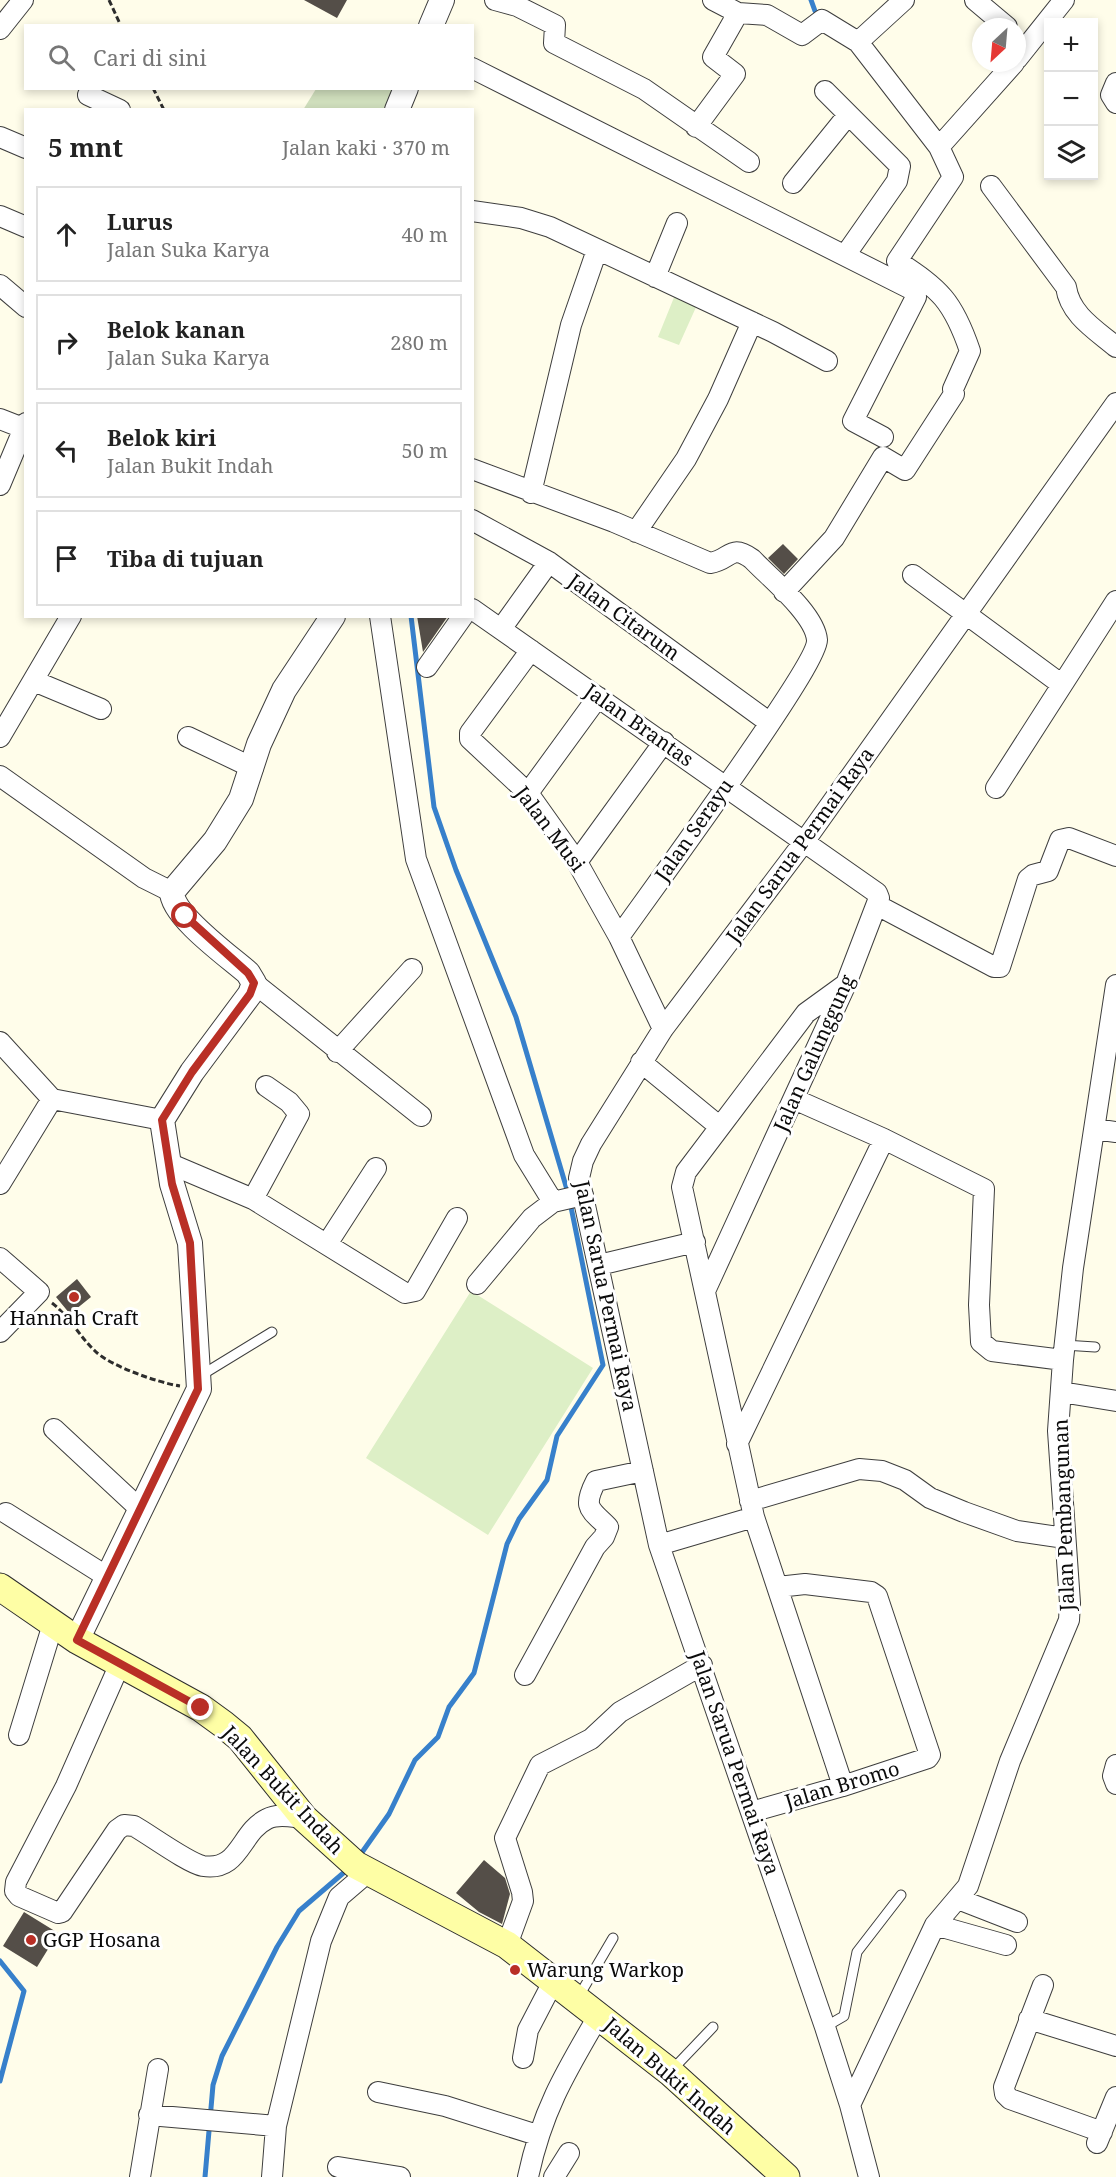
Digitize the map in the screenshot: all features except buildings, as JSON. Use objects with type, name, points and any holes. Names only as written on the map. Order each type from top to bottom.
[{"type":"main road","name":"Jalan Bukit Indah","points":[[0,1587],[119,1666],[201,1708],[240,1738],[304,1818],[357,1865],[507,1945],[670,2072],[786,2177]]},
{"type":"street","points":[[0,29],[23,0]]},
{"type":"street","points":[[432,24],[442,0]]},
{"type":"street","points":[[495,0],[517,6],[555,25],[554,43],[644,89],[696,128],[749,162]]},
{"type":"street","points":[[712,0],[738,13],[766,15],[802,35],[822,20],[858,42],[939,147],[953,177],[897,261],[934,286],[950,304],[970,351],[953,388],[954,394],[905,470],[883,457],[834,538],[784,592]]},
{"type":"street","points":[[858,42],[904,0]]},
{"type":"street","points":[[975,0],[996,18]]},
{"type":"street","points":[[1026,42],[1064,0]]},
{"type":"street","points":[[696,128],[735,74],[713,57],[738,13]]},
{"type":"street","points":[[474,69],[912,288],[916,294],[852,421],[882,437]]},
{"type":"street","points":[[939,147],[1006,72]]},
{"type":"street","points":[[399,108],[405,90]]},
{"type":"street","points":[[825,91],[900,166],[901,174],[846,254]]},
{"type":"street","points":[[88,95],[116,108]]},
{"type":"street","points":[[793,183],[848,115]]},
{"type":"street","points":[[0,137],[24,147]]},
{"type":"street","points":[[991,186],[1066,287],[1071,304],[1088,324],[1116,347]]},
{"type":"street","points":[[474,211],[521,218],[550,227],[752,322],[827,361]]},
{"type":"street","points":[[0,216],[24,226]]},
{"type":"street","points":[[655,277],[677,223]]},
{"type":"street","points":[[531,493],[571,325],[597,250]]},
{"type":"street","points":[[0,285],[24,305]]},
{"type":"street","points":[[474,471],[636,532],[686,459],[718,399],[752,322]]},
{"type":"street","name":"Jalan Sarua Permai Raya","points":[[869,2177],[850,2105],[825,2027],[659,1545],[598,1265],[568,1198],[579,1178],[583,1161],[663,1029],[804,842],[1116,403]]},
{"type":"street","points":[[0,418],[24,426],[0,485]]},
{"type":"street","name":"Jalan Citarum","points":[[474,521],[549,562],[770,723]]},
{"type":"street","name":"Jalan Serayu","points":[[619,937],[770,723],[813,657],[817,642],[814,626],[784,592],[742,551],[734,551],[717,562],[710,563],[636,532]]},
{"type":"street","points":[[501,629],[549,562]]},
{"type":"street","points":[[913,575],[968,613],[1061,684]]},
{"type":"street","points":[[996,788],[1116,601]]},
{"type":"street","name":"Jalan Brantas","points":[[474,610],[726,785],[804,842]]},
{"type":"street","points":[[0,738],[69,618]]},
{"type":"street","points":[[332,618],[284,690],[259,744],[241,799],[215,841],[172,892],[173,899],[185,916],[248,973],[254,983],[337,1052],[421,1116]]},
{"type":"street","points":[[380,618],[416,859],[524,1155],[568,1198],[532,1218],[477,1284]]},
{"type":"street","points":[[427,667],[462,618]]},
{"type":"street","name":"Jalan Musi","points":[[531,650],[470,733],[470,740],[528,793],[577,862],[619,937],[663,1029]]},
{"type":"street","points":[[34,681],[101,709]]},
{"type":"street","points":[[528,793],[598,696]]},
{"type":"street","points":[[188,737],[253,768]]},
{"type":"street","points":[[577,862],[664,742]]},
{"type":"street","points":[[0,776],[144,878],[172,892]]},
{"type":"street","points":[[804,842],[877,893],[879,898],[877,905],[994,967],[1000,967],[1028,879],[1033,874],[1048,872],[1060,840],[1069,838],[1116,856]]},
{"type":"street","name":"Jalan Galunggung","points":[[705,1291],[846,984],[877,905]]},
{"type":"street","points":[[337,1052],[412,969]]},
{"type":"street","points":[[77,1640],[198,1383],[190,1243],[178,1207],[168,1163],[162,1120],[192,1072],[250,994],[254,983]]},
{"type":"street","points":[[843,1786],[752,1509],[682,1187],[683,1179],[720,1127],[806,1013],[846,984]]},
{"type":"street","name":"Jalan Pembangunan","points":[[850,2105],[935,1925],[948,1907],[969,1886],[1010,1761],[1069,1620],[1058,1431],[1073,1268],[1116,985]]},
{"type":"street","points":[[0,1042],[52,1099],[162,1120]]},
{"type":"street","points":[[641,1062],[720,1127]]},
{"type":"street","points":[[253,1199],[299,1114],[288,1102],[266,1086]]},
{"type":"street","points":[[0,1184],[52,1099]]},
{"type":"street","points":[[794,1099],[884,1139],[984,1189],[979,1305],[981,1342],[992,1351],[1064,1353]]},
{"type":"street","points":[[1095,1129],[1116,1132]]},
{"type":"street","points":[[737,1444],[884,1139]]},
{"type":"street","points":[[168,1163],[253,1199],[405,1293],[416,1291],[457,1218]]},
{"type":"street","points":[[327,1244],[376,1168]]},
{"type":"street","points":[[598,1265],[695,1242]]},
{"type":"street","points":[[0,1258],[39,1292],[0,1332]]},
{"type":"street","points":[[1061,1392],[1116,1401]]},
{"type":"street","points":[[54,1429],[140,1509]]},
{"type":"street","points":[[659,1545],[860,1469],[882,1471],[905,1480],[930,1498],[1017,1531],[1065,1538]]},
{"type":"street","points":[[525,1675],[595,1546],[607,1532],[608,1527],[589,1510],[588,1504],[596,1481],[643,1470]]},
{"type":"street","points":[[6,1513],[106,1576]]},
{"type":"street","name":"Jalan Bromo","points":[[751,1812],[843,1786],[928,1758],[930,1755],[877,1596],[871,1592],[805,1584],[778,1587]]},
{"type":"street","points":[[19,1735],[53,1624]]},
{"type":"street","points":[[507,1945],[523,1901],[505,1839],[540,1765],[591,1739],[620,1712],[702,1665]]},
{"type":"street","points":[[119,1666],[66,1786],[16,1882],[15,1891],[19,1896],[57,1913],[62,1912],[117,1830],[124,1825],[134,1826],[201,1866],[218,1866],[232,1860],[265,1819],[277,1816],[304,1818]]},
{"type":"street","points":[[1116,1765],[1113,1776],[1116,1784]]},
{"type":"street","points":[[272,2177],[276,2126],[321,1941],[330,1914],[357,1865]]},
{"type":"street","points":[[958,1899],[1017,1922]]},
{"type":"street","points":[[935,1925],[1006,1945]]},
{"type":"street","points":[[523,2058],[528,2030],[554,1980]]},
{"type":"street","points":[[1043,1985],[1004,2087],[1005,2094],[1010,2099],[1100,2137],[1116,2097]]},
{"type":"street","points":[[528,2177],[537,2135],[588,2007]]},
{"type":"street","points":[[1029,2019],[1116,2046]]},
{"type":"street","points":[[140,2177],[158,2069]]},
{"type":"street","points":[[378,2092],[445,2106],[537,2135]]},
{"type":"street","points":[[149,2115],[276,2126]]},
{"type":"street","points":[[554,2177],[569,2153]]},
{"type":"street","points":[[338,2167],[400,2177]]},
{"type":"lane","points":[[198,1383],[272,1332]]},
{"type":"lane","points":[[1064,1353],[1095,1347]]},
{"type":"lane","points":[[825,2027],[844,2016],[856,1952],[902,1895]]},
{"type":"lane","points":[[588,2007],[613,1938]]},
{"type":"lane","points":[[670,2072],[712,2027]]},
{"type":"path","points":[[109,0],[121,24]]},
{"type":"path","points":[[154,90],[163,108]]},
{"type":"path","points":[[39,1292],[65,1313],[96,1352],[154,1382],[198,1383]]},
{"type":"green space","points":[[315,90],[397,90],[388,108],[304,108]]},
{"type":"green space","points":[[675,295],[697,305],[679,345],[658,337]]},
{"type":"green space","points":[[471,1291],[593,1368],[488,1535],[366,1458]]},
{"type":"waterway","points":[[811,0],[815,11]]},
{"type":"waterway","points":[[411,618],[434,807],[456,870],[516,1017],[568,1193]]},
{"type":"waterway","points":[[358,1858],[389,1814],[415,1760],[438,1737],[449,1707],[474,1673],[507,1544],[519,1519],[547,1480],[557,1436],[603,1365],[570,1202]]},
{"type":"waterway","points":[[205,2177],[213,2085],[222,2056],[277,1947],[299,1911],[348,1869]]},
{"type":"waterway","points":[[0,1961],[24,1991],[0,2081]]},
{"type":"place","name":"Hannah Craft","points":[[74,1297]]},
{"type":"place","name":"GGP Hosana","points":[[31,1940]]},
{"type":"place","name":"Warung Warkop","points":[[515,1970]]},
{"type":"route","points":[[185,916],[248,973],[254,983],[250,994],[192,1072],[162,1120],[172,1184],[190,1243],[198,1389],[177,1437],[106,1576],[77,1640],[119,1666],[201,1708]]}]
